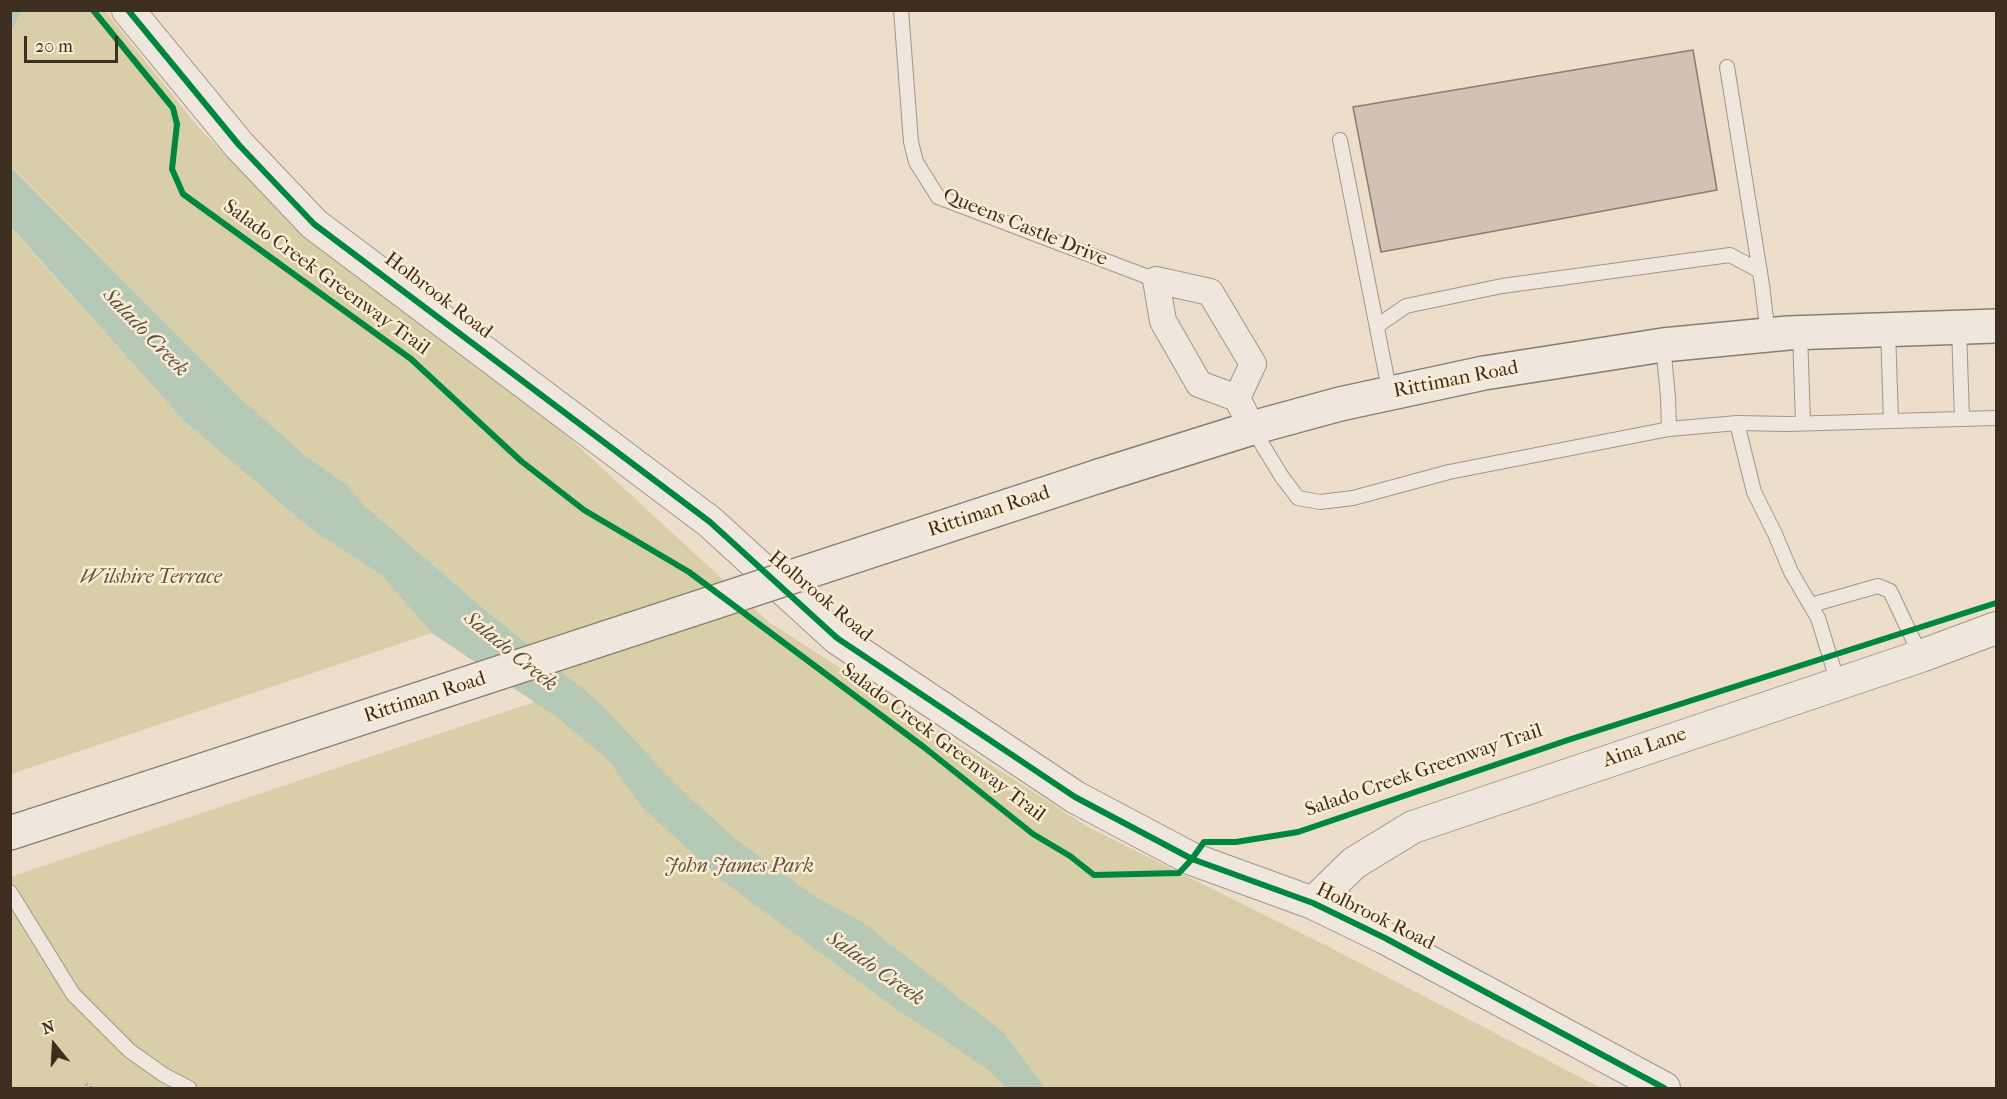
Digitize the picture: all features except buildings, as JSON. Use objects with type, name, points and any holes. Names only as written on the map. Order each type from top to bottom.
[{"type":"main road","name":"Rittiman Road","points":[[10,832],[1099,476],[1252,428],[1340,404],[1484,373],[1663,345],[1800,333],[1996,326]]},
{"type":"street","name":"Holbrook Road","points":[[128,11],[239,145],[314,224],[710,522],[837,638],[1075,797],[1192,859],[1313,903],[1385,938],[1664,1089]]},
{"type":"street","name":"Queens Castle Drive","points":[[1156,280],[1210,292],[1253,364],[1237,398]]},
{"type":"street","points":[[1156,280],[1163,321],[1199,384],[1237,398],[1252,428]]},
{"type":"street","name":"Aina Lane","points":[[1313,903],[1354,863],[1413,827],[1921,656],[1996,628]]},
{"type":"lane","name":"Queens Castle Drive","points":[[901,10],[911,142],[916,162],[938,197],[1156,280]]},
{"type":"lane","points":[[1727,68],[1760,271],[1768,335]]},
{"type":"lane","points":[[1340,141],[1390,394]]},
{"type":"lane","points":[[1377,327],[1406,306],[1502,286],[1730,255],[1760,271]]},
{"type":"lane","points":[[1959,328],[1962,419]]},
{"type":"lane","points":[[1888,330],[1891,421]]},
{"type":"lane","points":[[1800,333],[1803,423]]},
{"type":"lane","points":[[1663,345],[1668,397],[1668,429]]},
{"type":"lane","points":[[1252,428],[1282,477],[1298,498],[1320,502],[1353,498],[1449,472],[1668,429],[1737,423],[1996,418]]},
{"type":"lane","points":[[1737,423],[1754,492],[1791,572],[1818,618],[1838,683]]},
{"type":"lane","points":[[1811,604],[1878,586],[1890,591],[1921,656]]},
{"type":"lane","points":[[10,892],[73,994],[130,1051],[189,1089]]},
{"type":"path","points":[[86,1084],[91,1089]]},
{"type":"green space","name":"John James Park","points":[[11,11],[105,11],[199,128],[305,237],[564,433],[770,623],[1088,827],[1331,948],[1601,1088],[11,1088],[10,877],[579,687],[485,610],[364,505],[347,485],[305,455],[238,396],[11,166]]},
{"type":"green space","name":"Wilshire Terrace","points":[[10,227],[183,420],[311,529],[381,575],[432,633],[11,774]]},
{"type":"water","name":"Salado Creek","points":[[10,166],[238,396],[305,455],[347,485],[364,505],[485,610],[599,702],[676,785],[734,838],[814,896],[862,922],[1004,1033],[1045,1088],[1006,1088],[988,1070],[896,1009],[722,880],[643,808],[609,761],[561,720],[432,633],[381,575],[311,529],[183,420],[11,227]]},
{"type":"waterway","points":[[10,24],[17,10]]},
{"type":"cycle path","name":"Salado Creek Greenway Trail","points":[[93,10],[173,108],[177,124],[172,169],[183,194],[411,359],[521,461],[584,510],[689,572],[925,748],[1033,834],[1070,856],[1094,875],[1179,873],[1204,842],[1236,842],[1298,832],[1568,740],[1996,603]]},
{"type":"cycle path","name":"Salado Creek Greenway Trail","points":[[128,10],[239,145],[314,224],[710,522],[837,638],[1075,797],[1192,859],[1313,903],[1385,938],[1664,1088]]}]
